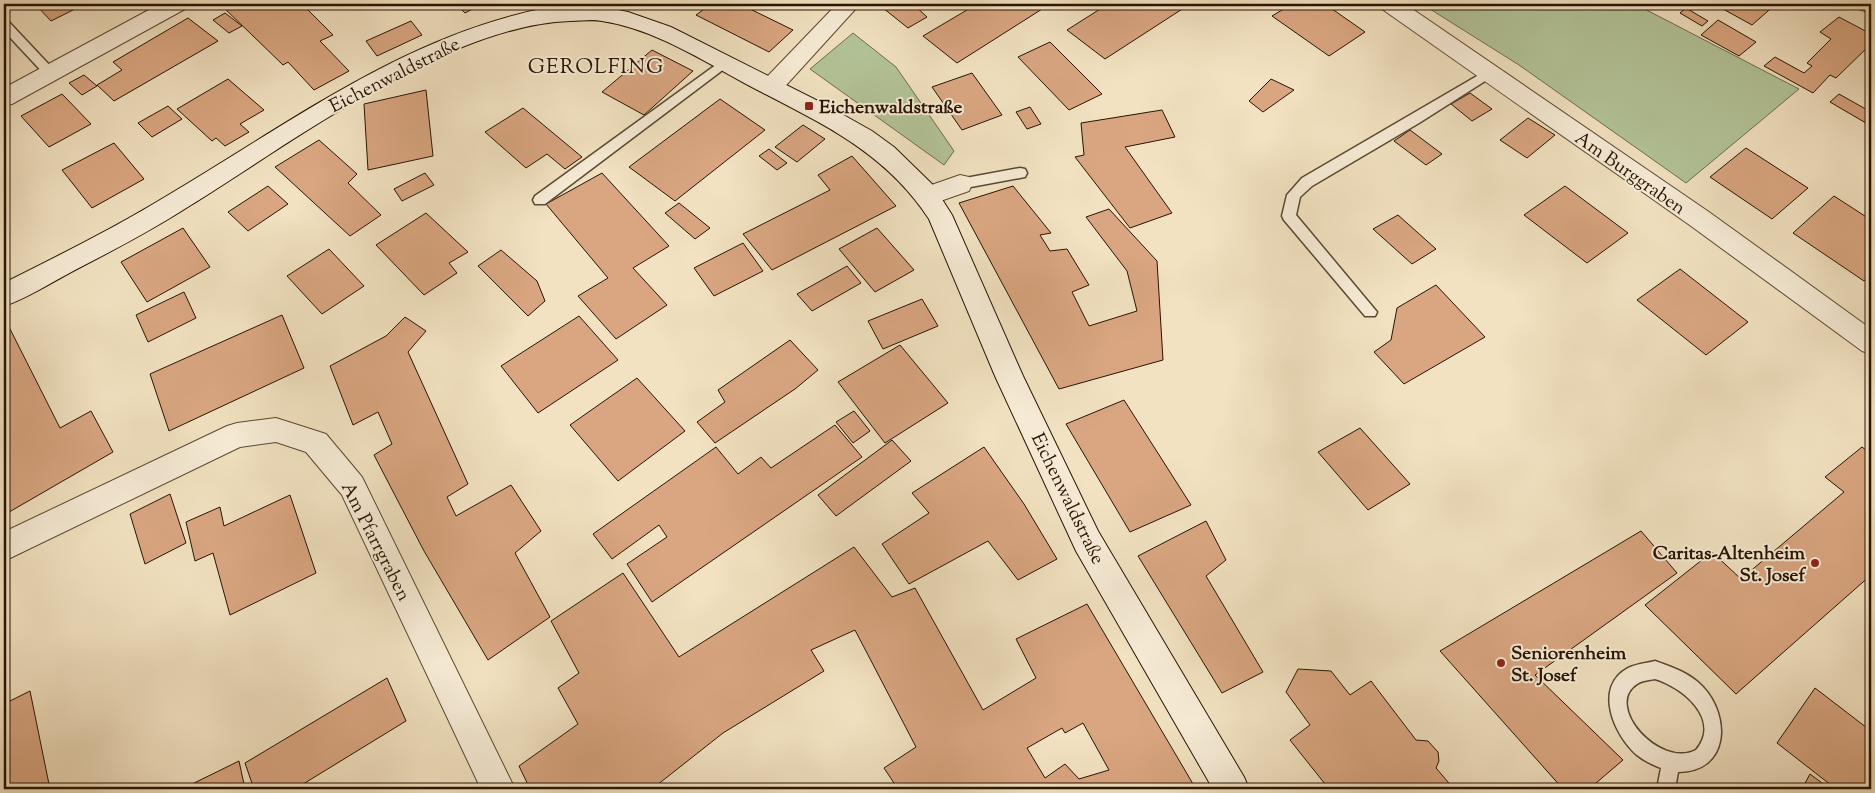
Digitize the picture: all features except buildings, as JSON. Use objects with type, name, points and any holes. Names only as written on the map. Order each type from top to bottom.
[{"type":"street","points":[[4,98],[177,4]]},
{"type":"street","points":[[771,87],[849,4]]},
{"type":"street","name":"Am Burggraben","points":[[1390,4],[1871,343]]},
{"type":"street","points":[[1867,4],[1871,6]]},
{"type":"street","name":"Eichenwaldstraße","points":[[4,295],[177,202],[343,98],[437,49],[483,31],[565,8],[599,13],[632,21],[724,63],[858,134],[900,166],[929,196],[940,215],[1010,376],[1087,541],[1232,789]]},
{"type":"street","points":[[929,196],[960,184]]},
{"type":"street","name":"Am Pfarrgraben","points":[[4,547],[237,435],[276,430],[316,443],[352,486],[498,789]]},
{"type":"lane","points":[[4,24],[51,74]]},
{"type":"lane","points":[[540,200],[724,63]]},
{"type":"lane","points":[[1370,312],[1289,216],[1294,195],[1307,182],[1415,120],[1489,73]]},
{"type":"lane","points":[[960,184],[1020,173]]},
{"type":"lane","points":[[1655,670],[1670,675],[1686,684],[1700,697],[1709,712],[1714,728],[1712,743],[1706,755],[1694,762],[1671,762],[1645,751],[1623,725],[1618,710],[1617,696],[1621,685],[1629,676],[1641,671],[1655,670]]},
{"type":"lane","points":[[1666,789],[1671,762]]},
{"type":"green space","points":[[1422,4],[1635,4],[1799,89],[1686,183],[1519,65]]},
{"type":"green space","points":[[853,33],[896,67],[954,151],[944,165],[810,69]]},
{"type":"place","name":"Eichenwaldstraße","points":[[809,106]]},
{"type":"place","name":"Caritas-Altenheim St. Josef","points":[[1815,563]]},
{"type":"place","name":"Seniorenheim St. Josef","points":[[1501,663]]},
{"type":"district","name":"GEROLFING","points":[[596,66]]}]
